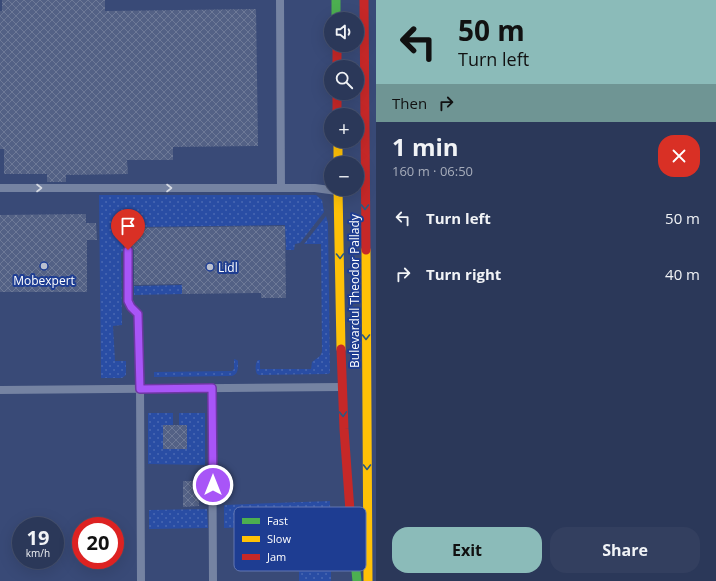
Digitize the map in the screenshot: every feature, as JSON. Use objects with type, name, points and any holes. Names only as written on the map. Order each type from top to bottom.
[{"type":"main road","points":[[336,0],[336,12]]},
{"type":"main road","name":"Bulevardul Theodor Pallady","points":[[364,0],[368,581]]},
{"type":"main road","points":[[338,196],[342,387],[350,507]]},
{"type":"main road","points":[[356,571],[357,581]]},
{"type":"lane","points":[[280,0],[281,188]]},
{"type":"lane","points":[[0,188],[324,189]]},
{"type":"lane","points":[[128,250],[128,301],[131,307],[138,314],[141,581]]},
{"type":"lane","points":[[0,390],[342,387]]},
{"type":"lane","points":[[212,388],[213,581]]},
{"type":"shaded area","points":[[99,195],[316,195],[322,200],[324,212],[300,243],[295,244],[294,250],[286,250],[285,225],[137,227],[137,217],[123,217],[123,251],[121,253],[122,325],[113,326],[115,361],[126,361],[126,375],[122,378],[101,378]]},
{"type":"shaded area","points":[[326,216],[328,223],[330,373],[259,375],[257,374],[256,369],[256,363],[258,360],[260,360],[260,369],[311,369],[312,362],[320,356],[322,352],[321,244],[304,244]]},
{"type":"shaded area","points":[[182,285],[182,294],[134,295],[134,286]]},
{"type":"shaded area","points":[[234,359],[238,361],[238,368],[236,374],[232,376],[154,377],[154,372],[232,371],[234,369]]},
{"type":"shaded area","points":[[148,413],[173,413],[173,425],[179,425],[179,413],[205,413],[205,465],[148,464]]},
{"type":"shaded area","points":[[330,501],[330,507],[234,507],[234,528],[224,528],[224,505]]},
{"type":"shaded area","points":[[207,509],[208,528],[149,529],[149,510]]},
{"type":"shaded area","points":[[299,571],[331,571],[331,581],[299,581]]},
{"type":"building","points":[[2,0],[105,0],[105,11],[256,9],[258,146],[173,147],[173,160],[127,160],[128,174],[66,175],[66,182],[47,182],[47,174],[4,174],[4,149],[0,149],[0,11],[2,11]]},
{"type":"building","name":"Mobexpert","points":[[86,214],[86,223],[96,223],[97,240],[87,240],[87,292],[0,292],[0,215]]},
{"type":"building","name":"Lidl","points":[[285,226],[286,298],[261,298],[261,293],[182,294],[182,284],[134,285],[134,250],[130,246],[124,247],[124,228]]},
{"type":"building","points":[[163,425],[187,425],[187,449],[163,449]]},
{"type":"building","points":[[183,481],[198,481],[199,506],[183,507]]},
{"type":"traffic: fast","points":[[336,0],[336,12]]},
{"type":"traffic: fast","points":[[356,571],[357,581]]},
{"type":"traffic: slow","points":[[338,148],[338,156]]},
{"type":"traffic: slow","points":[[338,196],[341,349]]},
{"type":"traffic: slow","points":[[366,250],[368,581]]},
{"type":"traffic: jam","points":[[364,0],[366,250]]},
{"type":"traffic: jam","points":[[337,52],[337,60]]},
{"type":"traffic: jam","points":[[337,100],[337,108]]},
{"type":"traffic: jam","points":[[341,349],[344,429],[350,507]]},
{"type":"place","name":"Mobexpert","points":[[44,266]]},
{"type":"place","name":"Lidl","points":[[210,267]]},
{"type":"route","points":[[128,250],[128,301],[131,307],[138,314],[140,389],[212,388],[213,485]]}]
